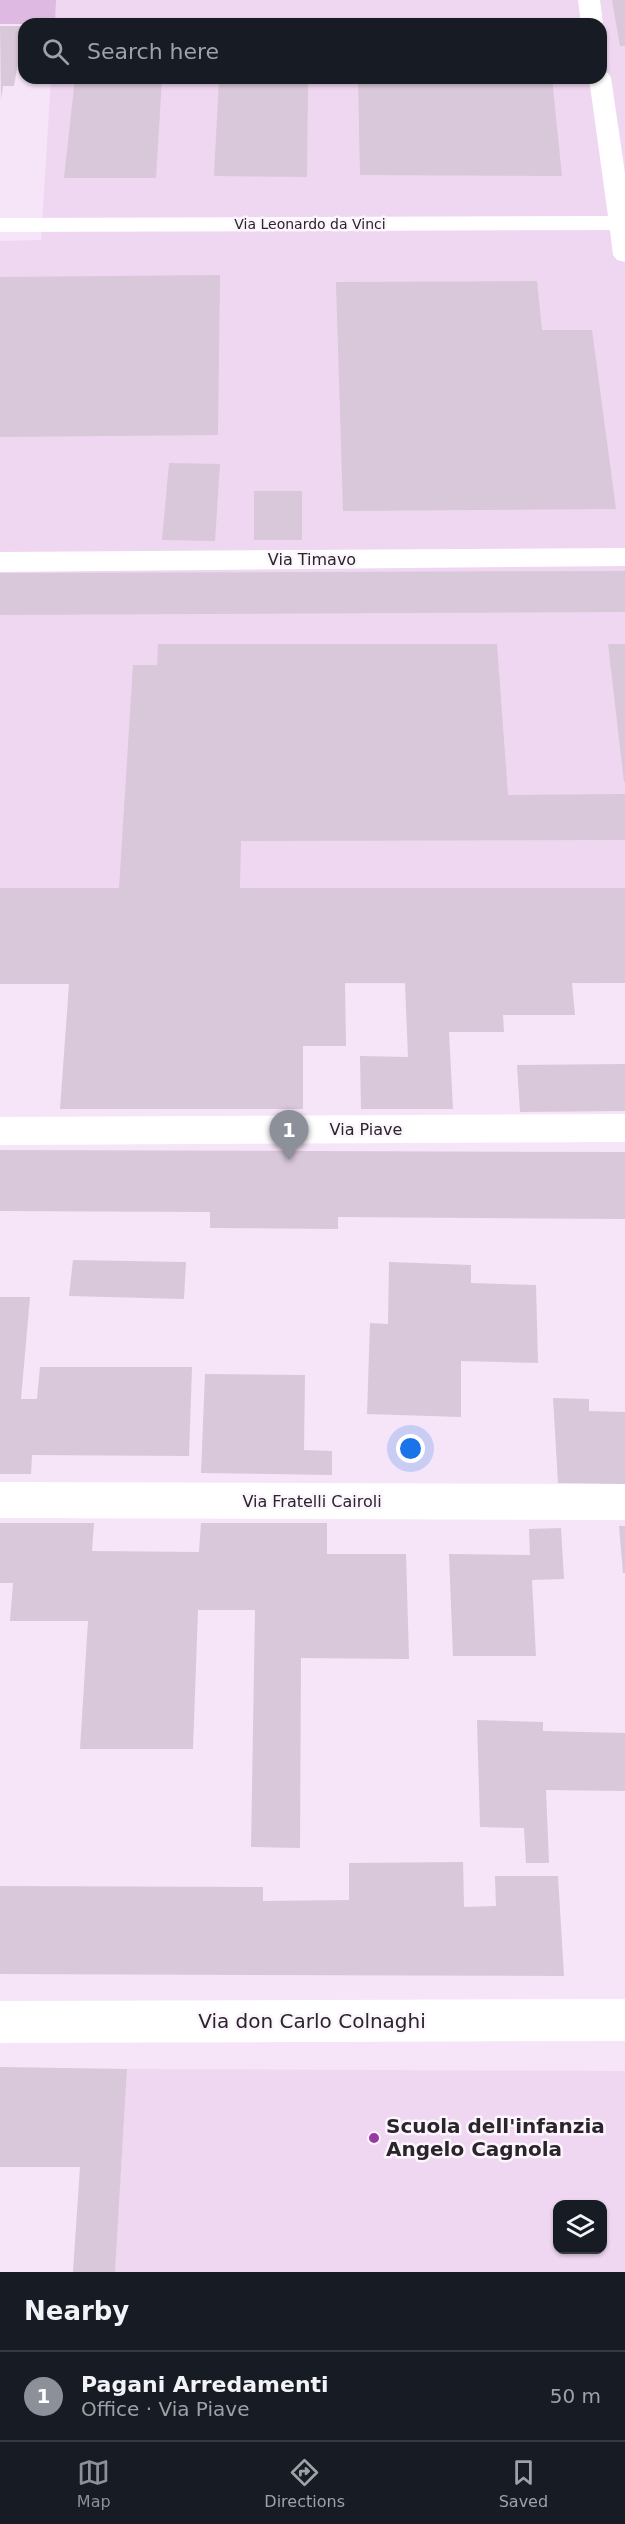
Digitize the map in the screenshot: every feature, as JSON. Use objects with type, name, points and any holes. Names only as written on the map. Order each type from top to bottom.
[{"type":"street","points":[[589,0],[591,18]]},
{"type":"street","points":[[601,84],[625,255]]},
{"type":"street","name":"Via Leonardo da Vinci","points":[[0,225],[620,223]]},
{"type":"street","name":"Via Timavo","points":[[0,562],[625,557]]},
{"type":"street","name":"Via Piave","points":[[0,1131],[625,1128]]},
{"type":"street","name":"Via Fratelli Cairoli","points":[[0,1500],[625,1502]]},
{"type":"street","name":"Via don Carlo Colnaghi","points":[[0,2022],[625,2020]]},
{"type":"shaded area","points":[[0,0],[56,0],[55,18],[18,18],[18,24],[0,24]]},
{"type":"shaded area","points":[[56,0],[625,0],[625,983],[0,984],[0,241],[41,240],[51,84],[607,84],[607,18],[55,18]]},
{"type":"shaded area","name":"Scuola dell'infanzia Angelo Cagnola","points":[[127,2069],[625,2071],[625,2272],[115,2272]]},
{"type":"building","points":[[612,0],[625,0],[625,46],[620,46]]},
{"type":"building","points":[[0,26],[18,26],[18,62],[14,86],[3,86],[1,100]]},
{"type":"building","points":[[74,84],[162,84],[156,178],[64,178]]},
{"type":"building","points":[[219,84],[308,84],[307,177],[214,176]]},
{"type":"building","points":[[358,84],[553,84],[562,176],[360,175]]},
{"type":"building","points":[[220,275],[218,435],[0,437],[0,277]]},
{"type":"building","points":[[537,281],[542,330],[592,330],[616,509],[343,511],[336,282]]},
{"type":"building","points":[[169,463],[220,464],[215,541],[162,540]]},
{"type":"building","points":[[254,491],[302,491],[302,540],[254,540]]},
{"type":"building","points":[[625,571],[625,612],[0,615],[0,573]]},
{"type":"building","points":[[158,644],[497,644],[508,795],[625,794],[625,840],[241,841],[240,888],[625,888],[625,983],[572,983],[575,1015],[503,1015],[504,1032],[449,1032],[453,1109],[361,1109],[360,1056],[408,1057],[405,983],[345,983],[346,1046],[303,1046],[303,1109],[60,1109],[69,984],[0,984],[0,888],[119,888],[133,665],[157,665]]},
{"type":"building","points":[[608,644],[625,644],[625,782],[624,782]]},
{"type":"building","points":[[625,1064],[625,1111],[520,1112],[517,1065]]},
{"type":"building","points":[[0,1150],[625,1152],[625,1219],[338,1217],[338,1229],[210,1228],[210,1212],[0,1211]]},
{"type":"building","points":[[73,1260],[186,1262],[184,1299],[69,1296]]},
{"type":"building","points":[[389,1262],[471,1265],[471,1283],[536,1285],[538,1363],[461,1361],[461,1417],[367,1414],[370,1323],[388,1324]]},
{"type":"building","points":[[0,1297],[30,1297],[21,1399],[37,1399],[40,1367],[192,1367],[189,1456],[32,1455],[31,1474],[0,1474]]},
{"type":"building","points":[[205,1374],[305,1375],[304,1450],[332,1451],[332,1475],[201,1473]]},
{"type":"building","points":[[553,1398],[589,1399],[589,1411],[625,1412],[625,1484],[558,1483]]},
{"type":"building","points":[[0,1523],[94,1523],[92,1551],[199,1552],[201,1523],[327,1523],[327,1554],[406,1554],[409,1659],[301,1658],[300,1848],[251,1847],[255,1610],[198,1610],[193,1749],[80,1749],[88,1621],[10,1621],[13,1583],[0,1583]]},
{"type":"building","points":[[619,1526],[625,1526],[625,1573],[623,1573]]},
{"type":"building","points":[[561,1528],[564,1579],[532,1580],[536,1656],[453,1656],[449,1554],[530,1555],[529,1529]]},
{"type":"building","points":[[477,1720],[543,1722],[543,1731],[625,1733],[625,1791],[546,1790],[549,1863],[526,1863],[524,1828],[480,1827]]},
{"type":"building","points":[[463,1862],[464,1907],[496,1906],[495,1876],[558,1876],[564,1976],[0,1974],[0,1886],[263,1887],[263,1901],[349,1900],[349,1863]]},
{"type":"building","points":[[0,2067],[127,2069],[115,2272],[73,2272],[80,2167],[0,2167]]},
{"type":"place","name":"Pagani Arredamenti","points":[[289,1160]]},
{"type":"place","name":"Scuola dell'infanzia Angelo Cagnola","points":[[374,2138]]}]
